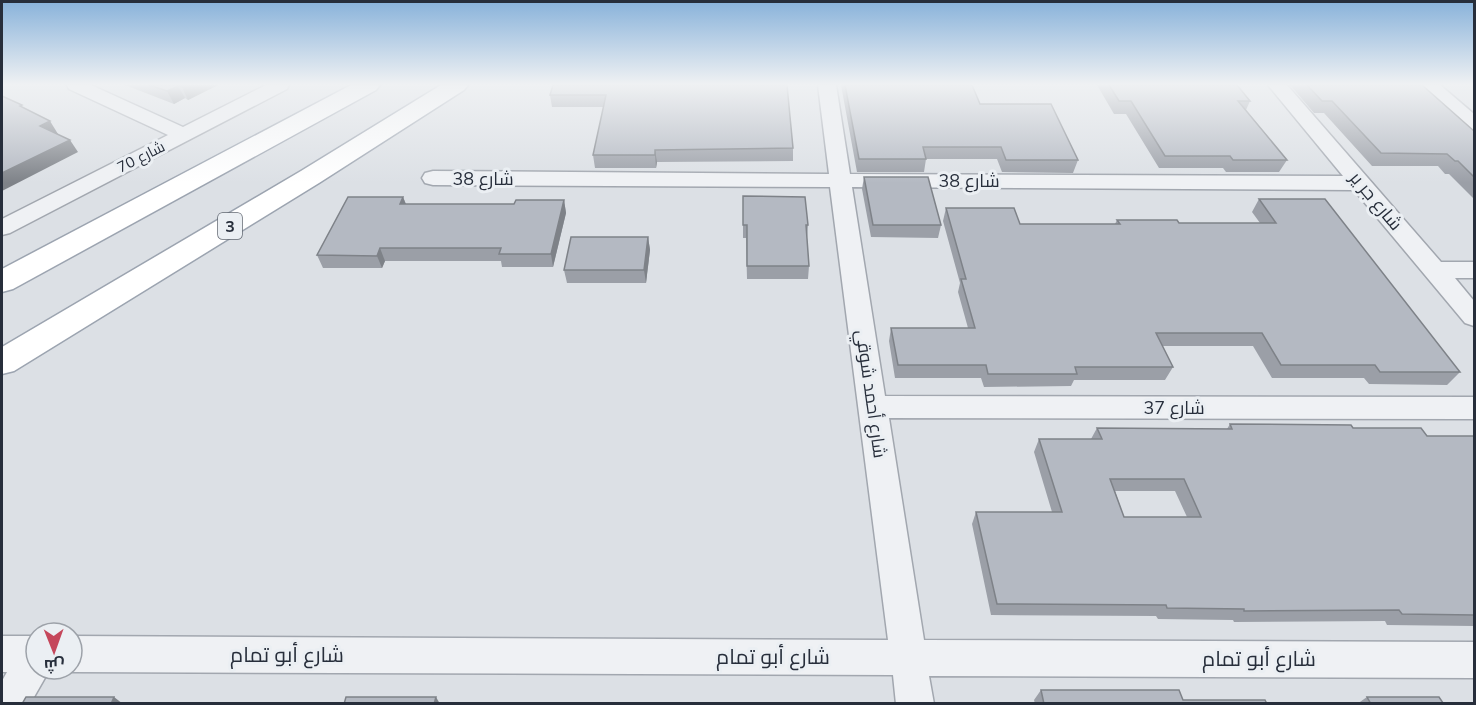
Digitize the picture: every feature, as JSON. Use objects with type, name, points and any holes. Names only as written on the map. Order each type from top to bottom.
[{"type":"main road","points":[[2,282],[307,118]]},
{"type":"main road","name":"3","points":[[2,362],[310,177],[404,118]]},
{"type":"street","points":[[148,118],[186,135]]},
{"type":"street","name":"شارع 70","points":[[2,228],[218,118]]},
{"type":"street","name":"شارع أحمد شوقي","points":[[832,118],[915,704]]},
{"type":"street","name":"شارع جر ير","points":[[1305,118],[1474,316]]},
{"type":"street","name":"شارع 38","points":[[433,178],[1361,183]]},
{"type":"street","points":[[1435,270],[1474,270]]},
{"type":"street","name":"شارع 37","points":[[873,408],[1474,408]]},
{"type":"street","points":[[2,654],[24,655]]},
{"type":"street","name":"شارع أبو تمام","points":[[84,654],[1474,660]]},
{"type":"street","points":[[9,704],[24,677]]},
{"type":"building","points":[[2,118],[44,118],[50,121],[40,126],[70,140],[2,173]]},
{"type":"building","points":[[601,118],[790,118],[793,148],[655,150],[655,155],[593,155]]},
{"type":"building","points":[[851,118],[1058,118],[1078,160],[1006,160],[1001,147],[923,147],[926,159],[859,159]]},
{"type":"building","points":[[1141,118],[1252,118],[1287,160],[1233,160],[1230,156],[1165,156]]},
{"type":"building","points":[[1348,118],[1459,118],[1474,131],[1474,177],[1458,161],[1447,154],[1381,153]]},
{"type":"building","points":[[864,177],[928,177],[941,225],[873,225]]},
{"type":"building","points":[[743,196],[805,197],[809,266],[747,266],[747,225],[743,225]]},
{"type":"building","points":[[348,197],[403,197],[400,204],[514,204],[516,200],[564,200],[551,254],[499,254],[501,248],[380,248],[377,256],[317,255]]},
{"type":"building","points":[[1259,199],[1325,199],[1460,372],[1380,372],[1375,365],[1281,365],[1262,333],[1156,333],[1173,367],[1075,367],[1077,374],[988,374],[986,365],[898,365],[891,328],[975,328],[961,279],[966,279],[946,208],[1014,208],[1020,224],[1120,224],[1117,220],[1177,220],[1179,223],[1276,223]]},
{"type":"building","points":[[571,237],[648,237],[644,270],[564,270]]},
{"type":"building","points":[[1230,424],[1351,425],[1353,428],[1421,428],[1427,436],[1474,436],[1474,615],[1402,614],[1399,610],[1244,611],[1244,609],[1167,608],[1166,605],[997,604],[976,512],[1062,512],[1039,439],[1102,439],[1097,428],[1232,429]],"holes":[[[1110,479],[1184,479],[1201,517],[1124,517]]]},
{"type":"building","points":[[1041,690],[1179,690],[1183,700],[1265,700],[1267,704],[1044,704]]},
{"type":"building","points":[[26,697],[114,697],[111,704],[22,704]]},
{"type":"building","points":[[346,697],[436,697],[434,704],[344,704]]},
{"type":"building","points":[[1367,697],[1439,697],[1445,704],[1371,704]]}]
